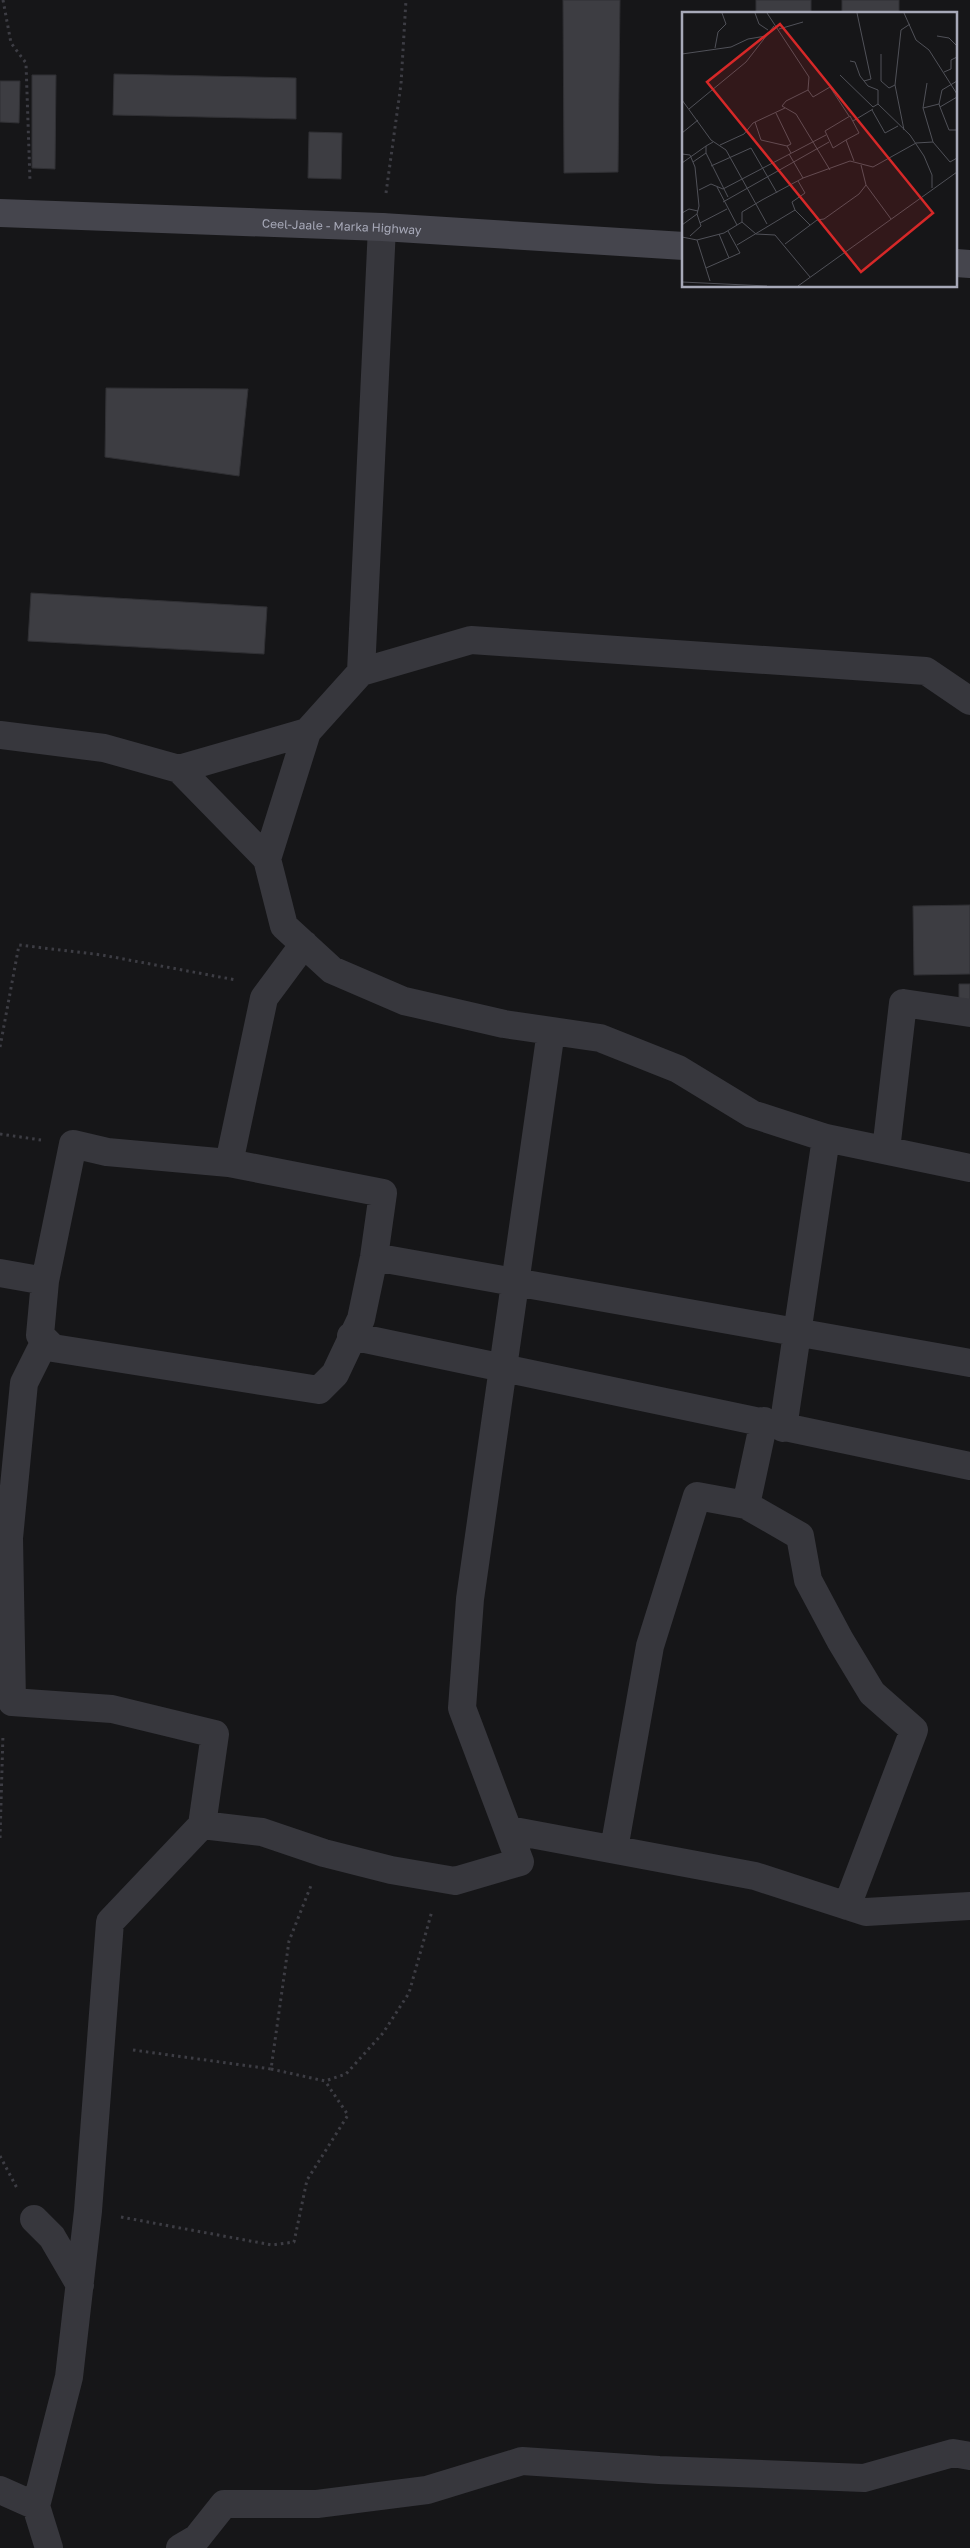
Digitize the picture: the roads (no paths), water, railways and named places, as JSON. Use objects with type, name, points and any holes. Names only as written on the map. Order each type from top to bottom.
[{"type":"street","name":"Ceel-Jaale - Marka Highway","points":[[0,213],[382,227],[682,246]]},
{"type":"street","points":[[361,672],[382,227]]},
{"type":"street","points":[[267,860],[307,732],[361,672],[471,640],[926,671],[970,701]]},
{"type":"street","points":[[179,769],[307,732]]},
{"type":"street","points":[[0,735],[104,748],[179,769],[267,860],[284,926],[332,970],[404,1001],[504,1024],[600,1038],[678,1069],[752,1114],[826,1138],[970,1168]]},
{"type":"street","points":[[229,1163],[264,998],[304,944]]},
{"type":"street","points":[[886,1150],[903,1003],[970,1013]]},
{"type":"street","points":[[202,1825],[262,1832],[324,1853],[391,1870],[455,1881],[520,1862],[462,1708],[470,1599],[551,1031]]},
{"type":"street","points":[[746,1505],[773,1424],[796,1332],[826,1138]]},
{"type":"street","points":[[73,1144],[107,1152],[229,1163],[383,1193],[374,1257],[361,1319],[351,1336],[335,1374],[320,1390],[53,1348],[45,1341],[40,1335],[45,1281],[73,1144]]},
{"type":"street","points":[[374,1257],[515,1284],[970,1363]]},
{"type":"street","points":[[0,1273],[45,1281]]},
{"type":"street","points":[[351,1336],[970,1466]]},
{"type":"street","points":[[45,1341],[24,1383],[9,1538],[12,1702],[112,1709],[215,1734],[202,1825],[110,1922],[88,2211],[70,2377],[36,2506],[49,2548]]},
{"type":"street","points":[[614,1848],[650,1646],[697,1496],[746,1505],[800,1536],[808,1580],[840,1640],[872,1693],[914,1730],[847,1906]]},
{"type":"street","points":[[509,1830],[614,1848],[755,1876],[866,1912],[970,1906]]},
{"type":"street","points":[[34,2219],[52,2238],[80,2285]]},
{"type":"street","points":[[197,2545],[224,2504],[317,2504],[427,2490],[522,2461],[659,2470],[864,2478],[953,2453],[970,2456]]},
{"type":"street","points":[[0,2490],[36,2506]]}]
